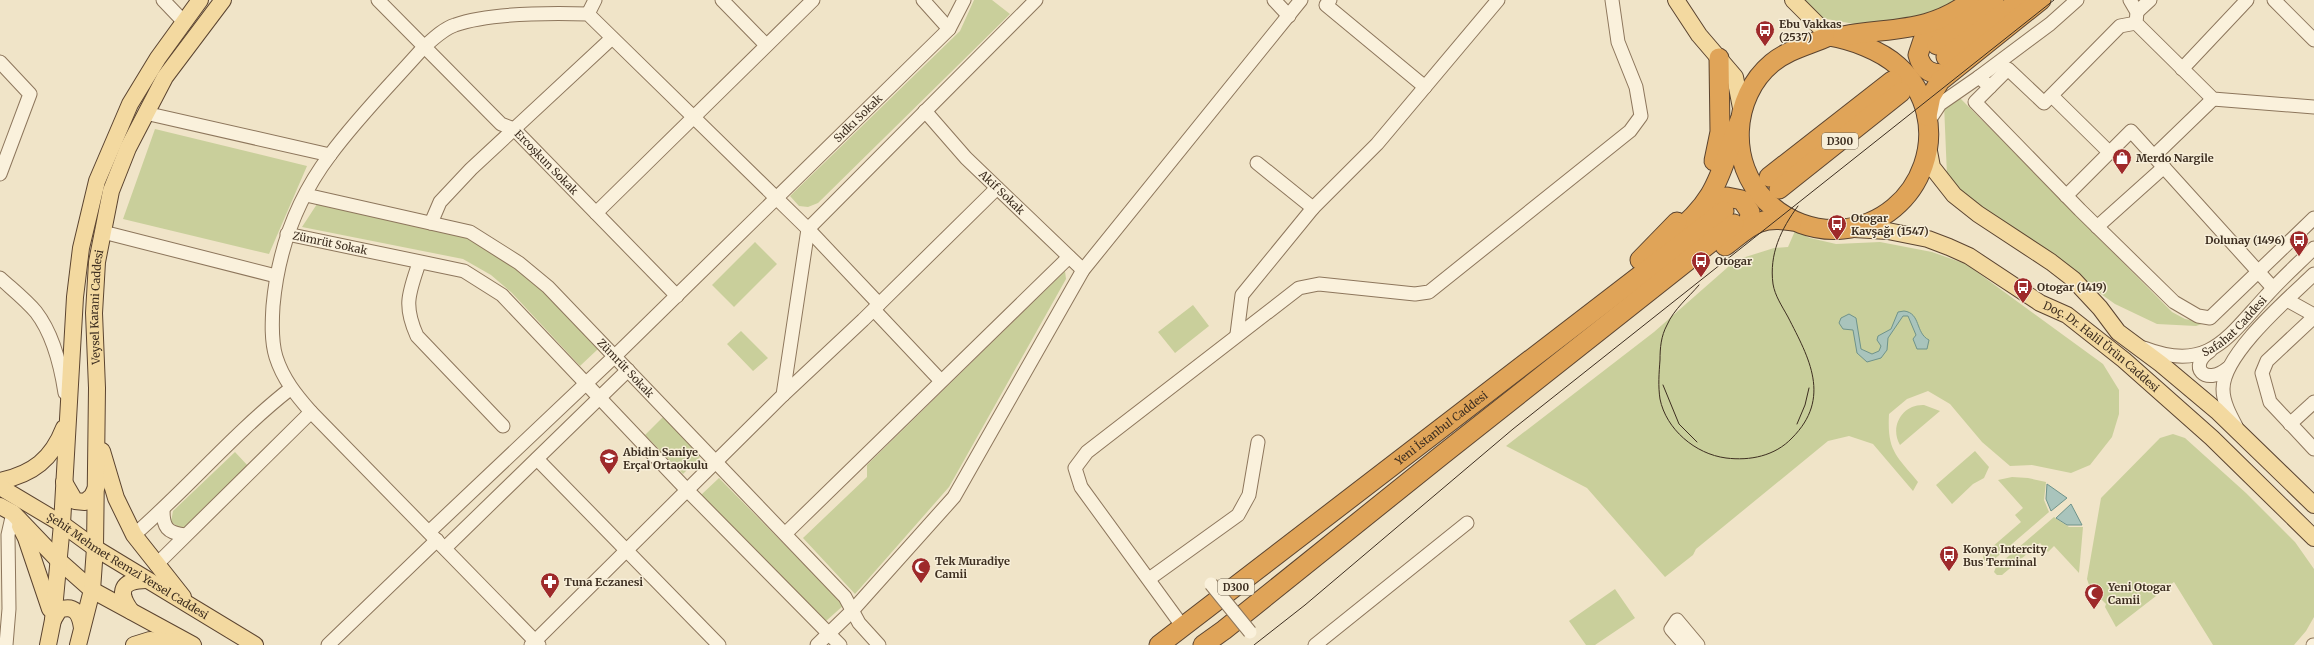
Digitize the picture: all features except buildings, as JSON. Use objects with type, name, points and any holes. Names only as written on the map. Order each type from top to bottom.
[{"type":"highway","points":[[1965,6],[1935,28],[1923,40],[1918,50],[1919,60],[1925,69],[1935,74],[1944,59],[1994,0]]},
{"type":"highway","points":[[1733,223],[1766,219],[1794,221],[1822,229],[1848,229],[1876,220],[1891,211],[1904,199],[1923,169],[1928,145],[1927,120],[1932,92],[1940,81],[1944,59],[2020,0]]},
{"type":"highway","points":[[1944,59],[2041,0]]},
{"type":"highway","points":[[1690,222],[1705,204],[1719,181],[1751,89],[1771,64],[1799,47],[1832,37],[1913,27],[1965,6]]},
{"type":"highway","points":[[1832,37],[1872,49],[1899,67],[1918,92],[1927,120]]},
{"type":"highway","points":[[1640,260],[1694,202],[1714,161],[1720,132],[1719,58]]},
{"type":"highway","name":"D300","points":[[1774,183],[1896,86]]},
{"type":"highway","points":[[1741,116],[1740,150],[1750,179],[1772,207],[1794,221]]},
{"type":"highway","points":[[1312,528],[1327,509],[1355,484],[1640,260],[1717,202],[1733,196],[1746,204],[1750,212],[1749,222],[1733,223]]},
{"type":"highway","name":"D300","points":[[1203,645],[1326,549],[1351,536],[1391,507],[1733,223]]},
{"type":"highway","name":"Yeni İstanbul Caddesi","points":[[1159,645],[1312,528],[1733,223]]},
{"type":"highway","points":[[1208,645],[1224,630]]},
{"type":"main road","name":"Veysel Karani Caddesi","points":[[48,645],[53,620],[57,559],[62,524],[75,297],[80,248],[97,181],[130,104],[158,58],[200,0]]},
{"type":"main road","name":"Veysel Karani Caddesi","points":[[78,645],[92,590],[97,486],[94,312],[98,262],[111,191],[128,148],[165,76],[223,0]]},
{"type":"main road","points":[[1676,0],[1699,35],[1735,78],[1741,116]]},
{"type":"main road","points":[[1793,0],[1832,37]]},
{"type":"main road","name":"Doç. Dr. Halil Ürün Caddesi","points":[[1928,145],[1932,168],[1954,195],[1978,214],[2046,258],[2073,279],[2100,308],[2118,332],[2189,386],[2239,431],[2314,505]]},
{"type":"main road","name":"Doç. Dr. Halil Ürün Caddesi","points":[[1848,229],[1888,231],[1928,239],[1949,247],[1969,256],[2040,303],[2067,315],[2124,360],[2212,438],[2313,537]]},
{"type":"main road","points":[[0,481],[15,478],[31,470],[51,455],[69,413]]},
{"type":"main road","points":[[97,436],[116,498],[134,535],[156,565],[190,606]]},
{"type":"main road","points":[[64,482],[75,501],[85,502],[92,496],[97,486]]},
{"type":"main road","name":"Şehit Mehmet Remzi Yersel Caddesi","points":[[0,487],[62,524],[95,548],[146,580],[255,645]]},
{"type":"main road","points":[[7,510],[57,559],[92,590],[192,645]]},
{"type":"main road","points":[[7,510],[26,538],[53,620]]},
{"type":"main road","points":[[131,612],[123,601],[122,592],[127,584],[136,580],[146,580]]},
{"type":"main road","points":[[53,620],[59,610],[67,607],[75,610],[80,618],[82,628]]},
{"type":"main road","points":[[134,645],[150,640],[192,645]]},
{"type":"street","points":[[163,0],[184,22]]},
{"type":"street","name":"Ercoşkun Sokak","points":[[378,0],[423,48],[501,124],[514,129],[676,296]]},
{"type":"street","points":[[588,14],[595,0]]},
{"type":"street","points":[[722,0],[766,45]]},
{"type":"street","points":[[596,213],[693,116],[813,0]]},
{"type":"street","points":[[922,0],[949,29]]},
{"type":"street","name":"Sıdkı Sokak","points":[[437,540],[585,385],[949,29],[964,0]]},
{"type":"street","points":[[782,395],[808,229],[1036,0]]},
{"type":"street","points":[[1274,0],[1289,16]]},
{"type":"street","points":[[817,645],[852,611],[954,497],[1083,270],[1302,0]]},
{"type":"street","points":[[1330,0],[1326,5],[1425,87]]},
{"type":"street","points":[[1237,334],[1242,294],[1313,208],[1377,144],[1498,0]]},
{"type":"street","points":[[1183,627],[1081,487],[1075,468],[1087,452],[1237,334],[1299,288],[1319,284],[1415,294],[1429,292],[1630,131],[1641,116],[1636,88],[1618,42],[1612,0]]},
{"type":"street","points":[[1927,120],[1940,104],[2050,24],[2077,0]]},
{"type":"street","points":[[2130,0],[2137,17],[2182,69],[2212,99],[2314,107]]},
{"type":"street","points":[[2150,0],[2137,17],[2120,26],[2044,103],[2008,69],[1974,102],[2066,196],[2174,302],[2198,316],[2210,318],[2314,218]]},
{"type":"street","points":[[2182,69],[2247,0]]},
{"type":"street","points":[[2274,0],[2314,40]]},
{"type":"street","points":[[941,381],[877,307],[808,229],[588,14],[564,13],[475,19],[454,25],[436,36],[423,48],[330,155],[306,195],[287,234],[276,276],[272,322],[276,356],[290,389],[437,540],[535,644],[626,550],[782,395],[877,307],[997,188]]},
{"type":"street","points":[[431,223],[440,202],[471,169],[612,38]]},
{"type":"street","points":[[0,62],[30,94],[0,174]]},
{"type":"street","points":[[1979,77],[1990,87]]},
{"type":"street","points":[[2052,96],[2109,152]]},
{"type":"street","points":[[2154,156],[2212,99]]},
{"type":"street","name":"Akif Sokak","points":[[925,111],[966,158],[1083,270]]},
{"type":"street","points":[[145,113],[330,155]]},
{"type":"street","points":[[2066,196],[2131,131],[2273,288]]},
{"type":"street","points":[[1257,163],[1313,208]]},
{"type":"street","points":[[2097,227],[2164,167]]},
{"type":"street","name":"Zümrüt Sokak","points":[[306,195],[470,232],[520,263],[548,287],[786,533],[845,597],[859,623],[879,645]]},
{"type":"street","points":[[103,232],[276,276]]},
{"type":"street","name":"Zümrüt Sokak","points":[[287,234],[419,263],[464,271],[502,295],[585,385],[840,645]]},
{"type":"street","name":"Safahat Caddesi","points":[[2136,345],[2176,358],[2188,357],[2213,349],[2229,337],[2273,288],[2314,248]]},
{"type":"street","points":[[786,533],[1069,257]]},
{"type":"street","points":[[419,263],[408,298],[411,322],[418,336],[503,426]]},
{"type":"street","name":"Safahat Caddesi","points":[[2239,431],[2224,401],[2223,389],[2228,368],[2242,348],[2287,300],[2314,274]]},
{"type":"street","points":[[0,278],[36,313],[51,341],[62,371],[69,413]]},
{"type":"street","points":[[2287,300],[2314,316],[2267,361],[2262,373],[2270,402],[2314,449]]},
{"type":"street","points":[[2213,349],[2202,358],[2199,363],[2203,374],[2209,377],[2216,377],[2228,368]]},
{"type":"street","points":[[328,645],[437,540],[537,459],[628,370]]},
{"type":"street","points":[[134,535],[163,510],[270,405],[290,389]]},
{"type":"street","points":[[2290,424],[2314,402]]},
{"type":"street","points":[[156,565],[311,412]]},
{"type":"street","points":[[1149,579],[1238,515],[1248,495],[1258,442]]},
{"type":"street","points":[[537,459],[719,645]]},
{"type":"street","points":[[6,645],[5,609],[8,535],[7,510]]},
{"type":"street","points":[[163,510],[163,523],[167,530],[173,534],[185,535]]},
{"type":"street","points":[[1315,645],[1467,523]]},
{"type":"street","points":[[1211,584],[1250,632]]},
{"type":"street","points":[[1685,645],[1671,629],[1677,620],[1698,645]]},
{"type":"green space","points":[[974,0],[992,0],[1010,14],[818,203],[808,207],[799,206],[790,196],[960,31]]},
{"type":"green space","points":[[1799,0],[1958,0],[1922,17],[1860,25],[1821,18]]},
{"type":"green space","points":[[1956,94],[2172,312],[2185,319],[2205,323],[2196,326],[2157,324],[2115,304],[1959,193],[1947,176],[1944,104]]},
{"type":"green space","points":[[155,129],[307,166],[269,254],[123,219]]},
{"type":"green space","points":[[317,204],[464,234],[515,267],[541,288],[598,349],[580,366],[512,293],[491,275],[463,259],[302,227]]},
{"type":"green space","points":[[1795,231],[1810,238],[1836,244],[1880,242],[1932,252],[1966,264],[2103,364],[2119,390],[2119,414],[2112,437],[2090,465],[2071,473],[2032,465],[2010,466],[1982,442],[1950,404],[1928,391],[1907,399],[1889,414],[1891,445],[1894,452],[1918,482],[1913,491],[1873,444],[1849,436],[1828,441],[1696,549],[1693,555],[1665,577],[1587,488],[1506,446],[1654,332],[1736,260],[1774,248],[1788,247]]},
{"type":"green space","points":[[755,242],[777,264],[734,307],[712,285]]},
{"type":"green space","points":[[1065,271],[1066,279],[949,487],[855,594],[803,538],[867,477],[867,465]]},
{"type":"green space","points":[[1193,305],[1209,326],[1175,353],[1158,332]]},
{"type":"green space","points":[[741,331],[768,358],[753,371],[727,344]]},
{"type":"green space","points":[[1924,405],[1940,411],[1900,445],[1896,431],[1900,418],[1904,412],[1910,408]]},
{"type":"green space","points":[[663,417],[701,456],[683,474],[645,435]]},
{"type":"green space","points":[[2173,434],[2185,438],[2246,493],[2295,542],[2314,569],[2314,617],[2306,631],[2294,645],[2213,645],[2174,582],[2116,627],[2105,607],[2106,604],[2090,588],[2087,579],[2101,498],[2160,438]]},
{"type":"green space","points":[[1975,451],[1989,467],[1984,478],[1973,484],[1952,504],[1936,485]]},
{"type":"green space","points":[[235,452],[249,467],[186,527],[180,528],[171,522],[173,511]]},
{"type":"green space","points":[[2012,477],[2028,478],[2046,482],[2044,500],[2049,512],[1991,562],[1986,563],[1983,558],[1984,554],[2021,522],[2015,515],[2023,508],[1998,480]]},
{"type":"green space","points":[[719,478],[844,605],[826,621],[701,495]]},
{"type":"green space","points":[[2054,517],[2069,527],[2083,527],[2079,573],[2054,546],[2048,552],[2040,543],[2002,575],[1997,575],[1994,572],[1996,567]]},
{"type":"green space","points":[[1615,589],[1635,618],[1595,645],[1586,645],[1569,621]]},
{"type":"water","points":[[1904,311],[1913,315],[1922,333],[1929,340],[1927,349],[1917,349],[1913,339],[1916,335],[1908,316],[1903,316],[1888,338],[1887,350],[1881,358],[1867,362],[1857,353],[1853,330],[1843,329],[1839,323],[1841,318],[1849,314],[1856,318],[1861,349],[1872,354],[1879,351],[1881,346],[1877,340],[1878,336],[1891,329],[1898,312]]},
{"type":"water","points":[[2047,484],[2067,498],[2051,511],[2046,499]]},
{"type":"water","points":[[2071,504],[2082,525],[2067,525],[2056,518]]},
{"type":"tram line","points":[[1254,645],[1305,605],[1513,429],[2054,0]]},
{"type":"tram line","points":[[1699,285],[1673,314],[1663,333],[1659,384],[1660,399],[1663,410],[1675,430],[1684,438],[1703,451],[1715,456],[1744,459],[1770,453],[1778,449],[1792,438],[1804,423],[1811,408],[1814,393],[1813,378],[1809,363],[1796,332],[1777,297],[1773,284],[1772,273],[1778,242],[1786,224],[1798,206]]},
{"type":"tram line","points":[[1663,385],[1679,424],[1697,442]]},
{"type":"tram line","points":[[1797,424],[1805,405],[1809,388]]},
{"type":"place","name":"Ebu Vakkas (2537)","points":[[1765,47]]},
{"type":"place","name":"Merdo Nargile","points":[[2122,175]]},
{"type":"place","name":"Otogar Kavşağı (1547)","points":[[1837,241]]},
{"type":"place","name":"Dolunay (1496)","points":[[2299,257]]},
{"type":"place","name":"Otogar","points":[[1701,278]]},
{"type":"place","name":"Otogar (1419)","points":[[2023,304]]},
{"type":"place","name":"Abidin Saniye Erçal Ortaokulu","points":[[609,475]]},
{"type":"place","name":"Konya Intercity Bus Terminal","points":[[1949,572]]},
{"type":"place","name":"Tek Muradiye Camii","points":[[921,584]]},
{"type":"place","name":"Tuna Eczanesi","points":[[550,599]]},
{"type":"place","name":"Yeni Otogar Camii","points":[[2094,610]]}]
